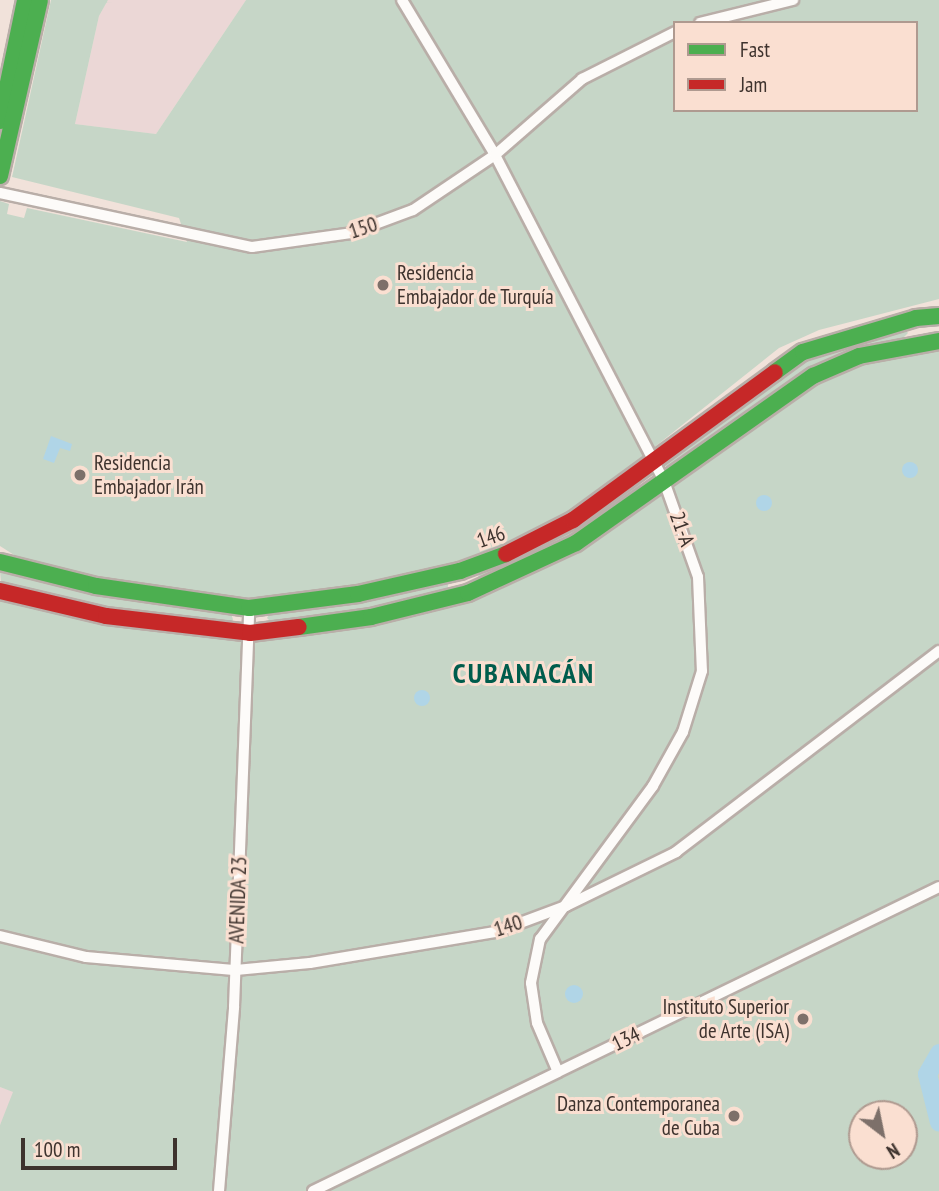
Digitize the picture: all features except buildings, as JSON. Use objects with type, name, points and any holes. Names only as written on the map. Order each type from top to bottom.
[{"type":"main road","points":[[0,121],[25,0]]},
{"type":"main road","points":[[0,176],[40,0]]},
{"type":"main road","name":"146","points":[[0,562],[96,586],[249,608],[358,594],[460,570],[521,548],[573,520],[803,352],[916,318],[939,316]]},
{"type":"main road","points":[[916,318],[918,342]]},
{"type":"main road","name":"146","points":[[0,591],[106,616],[250,633],[371,617],[468,593],[576,542],[813,376],[859,356],[918,342],[939,341]]},
{"type":"main road","points":[[460,570],[468,593]]},
{"type":"street","name":"21-A","points":[[402,0],[495,155],[651,463],[664,481],[698,577],[702,671],[683,732],[653,786],[540,939],[531,983],[537,1023],[558,1072]]},
{"type":"street","points":[[708,21],[793,0]]},
{"type":"street","name":"150","points":[[0,193],[252,247],[365,229],[413,210],[495,155],[582,79],[673,33]]},
{"type":"street","name":"AVENIDA 23","points":[[219,1191],[236,970],[249,608]]},
{"type":"street","name":"140","points":[[0,936],[86,957],[236,970],[310,963],[496,932],[566,906],[676,852],[939,651]]},
{"type":"street","name":"134","points":[[313,1191],[939,887]]},
{"type":"shaded area","points":[[108,0],[246,0],[156,134],[75,124],[99,16]]},
{"type":"shaded area","points":[[0,1087],[14,1092],[0,1125]]},
{"type":"green space","points":[[51,0],[108,0],[99,16],[75,124],[156,134],[246,0],[939,0],[939,299],[819,330],[779,348],[574,511],[465,564],[357,591],[249,604],[99,581],[22,560],[0,546],[0,201],[9,204],[7,214],[24,218],[27,208],[187,242],[179,218],[12,177]]},
{"type":"green space","points":[[904,328],[908,333],[902,339],[804,371],[671,468],[663,465],[798,363]]},
{"type":"green space","points":[[939,341],[939,1191],[0,1191],[0,1125],[13,1092],[0,1087],[0,591],[250,633],[371,617],[530,567],[813,376]]},
{"type":"green space","points":[[642,478],[637,492],[592,525],[481,580],[478,577],[480,571]]},
{"type":"green space","points":[[0,571],[80,592],[231,612],[233,620],[228,624],[108,607],[1,583]]},
{"type":"green space","points":[[449,580],[447,591],[365,611],[272,623],[267,618],[270,612]]},
{"type":"water","points":[[51,436],[72,444],[70,451],[60,448],[54,463],[43,459]]},
{"type":"water","points":[[907,462],[913,462],[918,470],[916,476],[907,478],[902,473],[902,467]]},
{"type":"water","points":[[761,495],[767,495],[772,503],[770,509],[761,511],[756,506],[756,500]]},
{"type":"water","points":[[588,664],[588,675],[579,675],[572,683],[567,678],[577,665]]},
{"type":"water","points":[[422,690],[428,692],[428,704],[422,706],[416,704],[414,698],[416,692]]},
{"type":"water","points":[[570,985],[578,985],[583,994],[581,1001],[570,1003],[565,998],[565,990]]},
{"type":"waterway","points":[[939,1053],[927,1074],[939,1122]]},
{"type":"traffic: fast","points":[[0,121],[25,0]]},
{"type":"traffic: fast","points":[[0,176],[40,0]]},
{"type":"traffic: fast","points":[[775,372],[803,352],[916,318],[939,316]]},
{"type":"traffic: fast","points":[[299,627],[371,617],[468,593],[576,543],[813,376],[859,356],[939,341]]},
{"type":"traffic: fast","points":[[0,562],[96,586],[249,608],[358,594],[460,571],[506,554]]},
{"type":"traffic: jam","points":[[506,554],[573,520],[775,372]]},
{"type":"traffic: jam","points":[[0,591],[106,616],[250,633],[299,627]]},
{"type":"place","name":"Residencia Embajador de Turquía","points":[[383,285]]},
{"type":"place","name":"Residencia Embajador Irán","points":[[80,475]]},
{"type":"place","name":"Instituto Superior de Arte (ISA)","points":[[803,1019]]},
{"type":"place","name":"Danza Contemporanea de Cuba","points":[[734,1116]]},
{"type":"district","name":"CUBANACÁN","points":[[524,673]]}]
